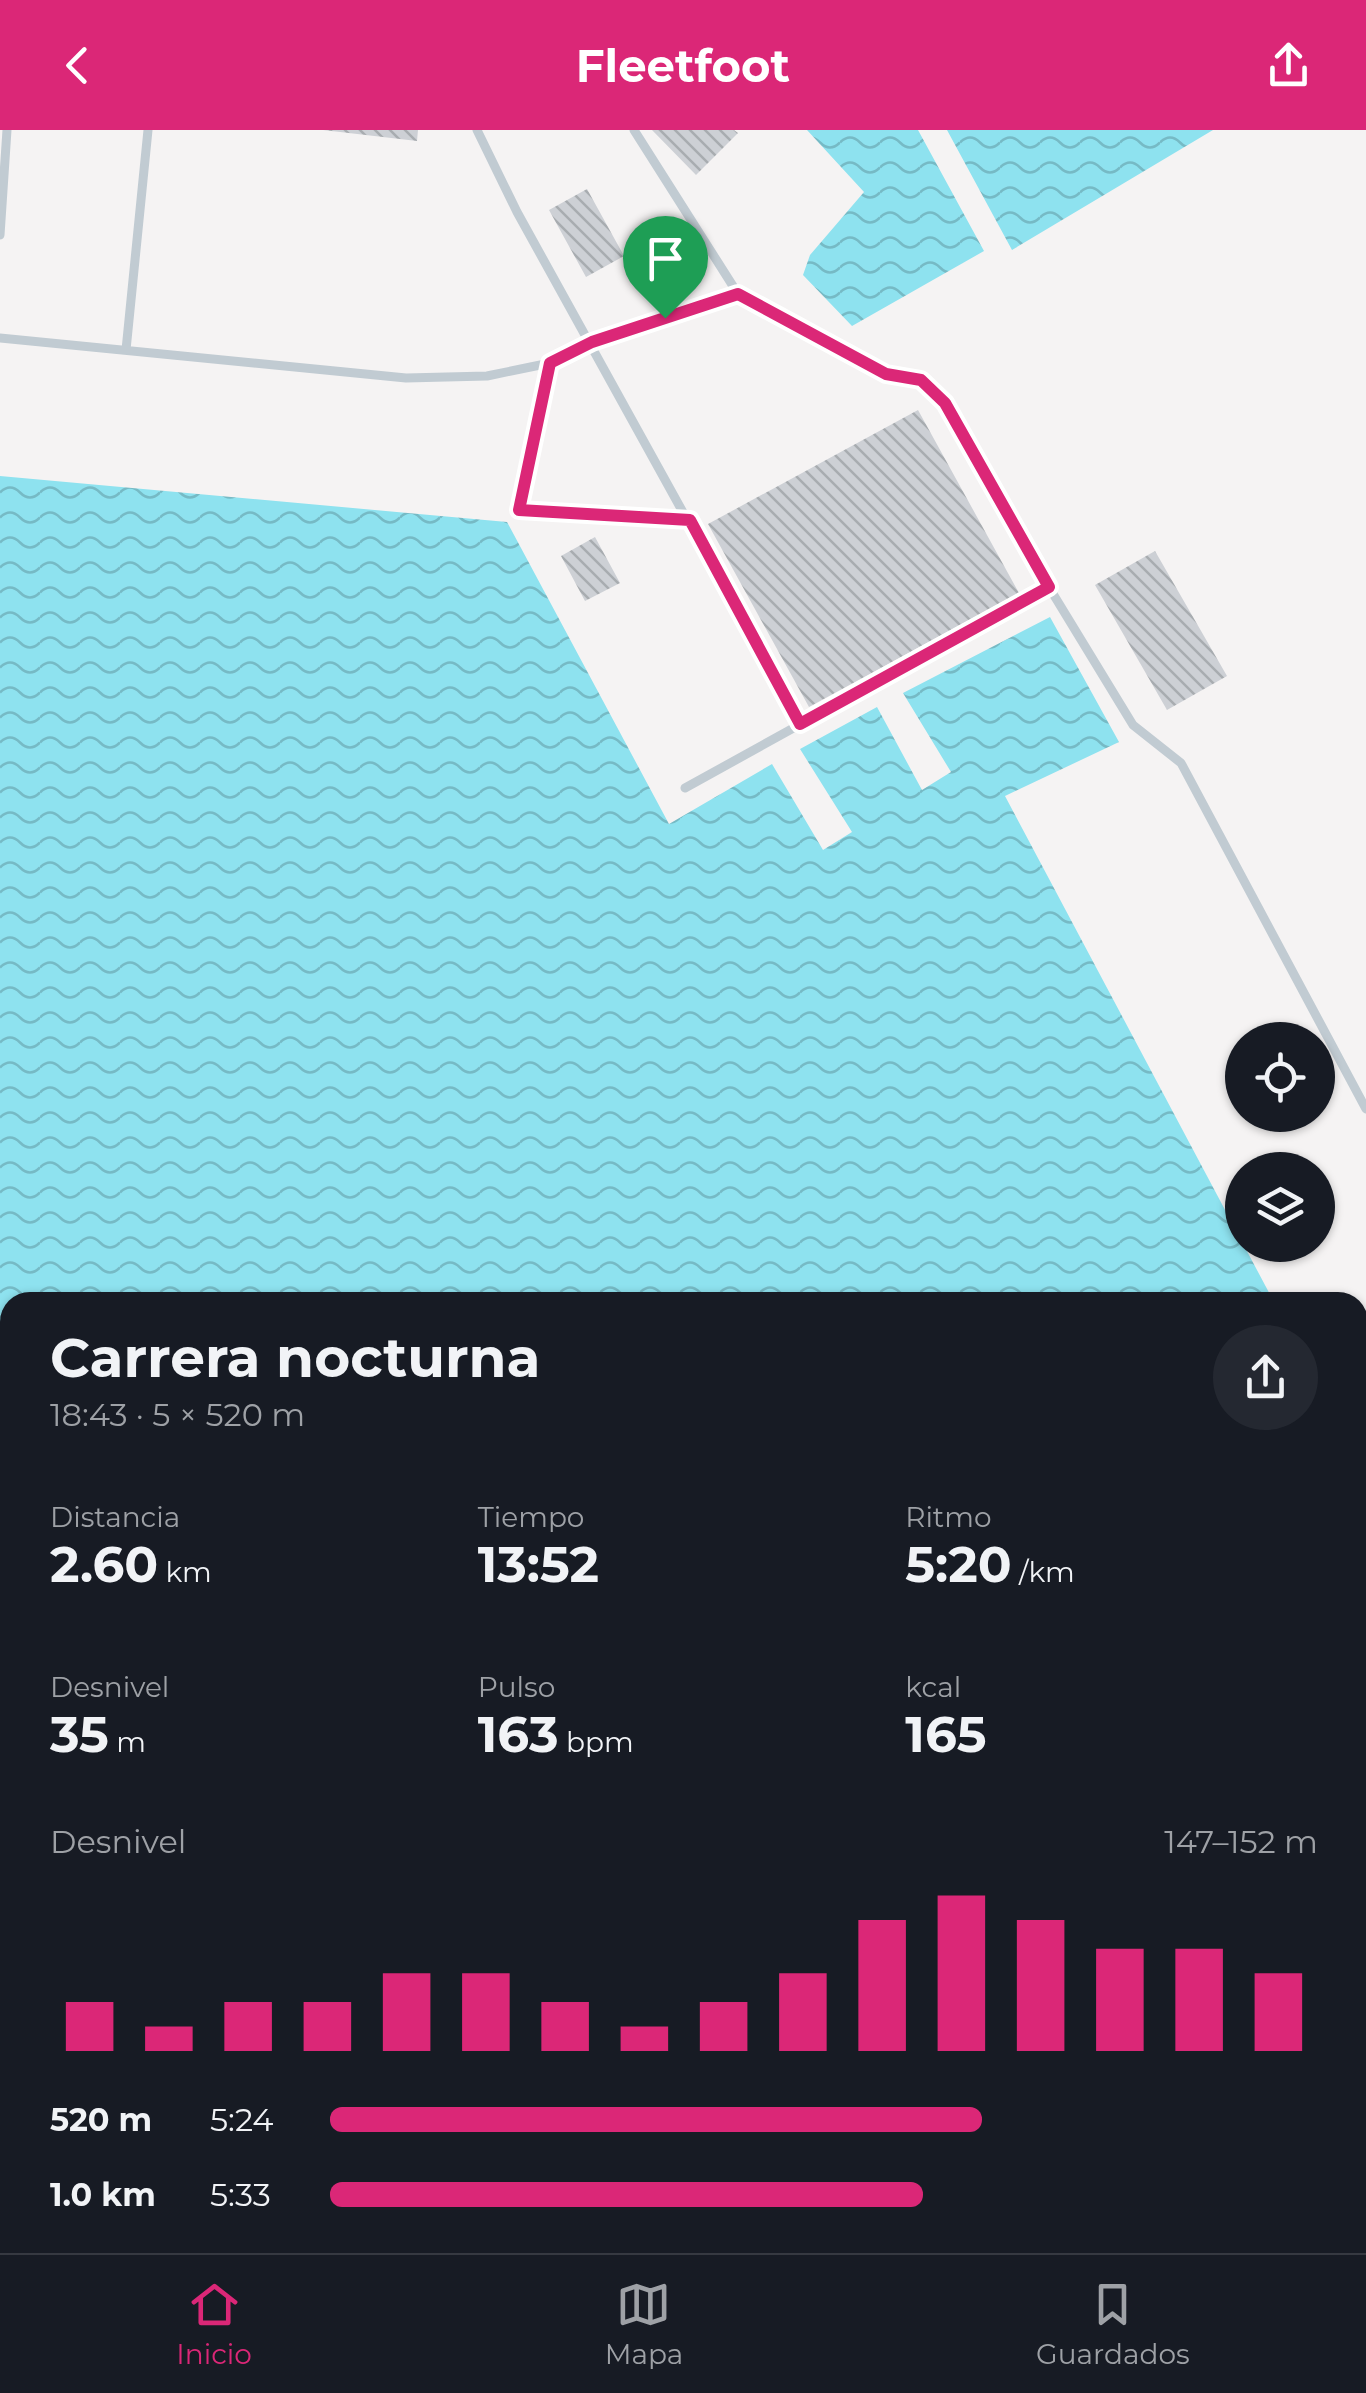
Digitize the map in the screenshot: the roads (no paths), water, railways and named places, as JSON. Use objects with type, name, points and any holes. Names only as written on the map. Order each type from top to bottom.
[{"type":"lane","points":[[0,235],[7,130]]},
{"type":"lane","points":[[126,350],[148,130]]},
{"type":"lane","points":[[477,130],[517,212],[800,724]]},
{"type":"lane","points":[[634,130],[738,294],[886,374],[921,380],[945,403],[1049,587],[1133,724],[1181,764],[1366,1109]]},
{"type":"lane","points":[[0,338],[406,378],[487,376],[550,363],[592,342],[738,294]]},
{"type":"lane","points":[[550,363],[519,510],[690,520]]},
{"type":"lane","points":[[685,788],[1049,587]]},
{"type":"water","points":[[807,130],[918,130],[984,251],[852,326],[803,275],[810,255],[864,192]]},
{"type":"water","points":[[947,130],[1213,130],[1012,250]]},
{"type":"water","points":[[0,476],[507,522],[669,824],[772,764],[823,850],[852,832],[800,749],[877,707],[922,790],[951,772],[903,693],[1050,617],[1119,742],[1005,796],[1225,1210],[1225,1262],[1253,1262],[1269,1292],[0,1292]]}]
